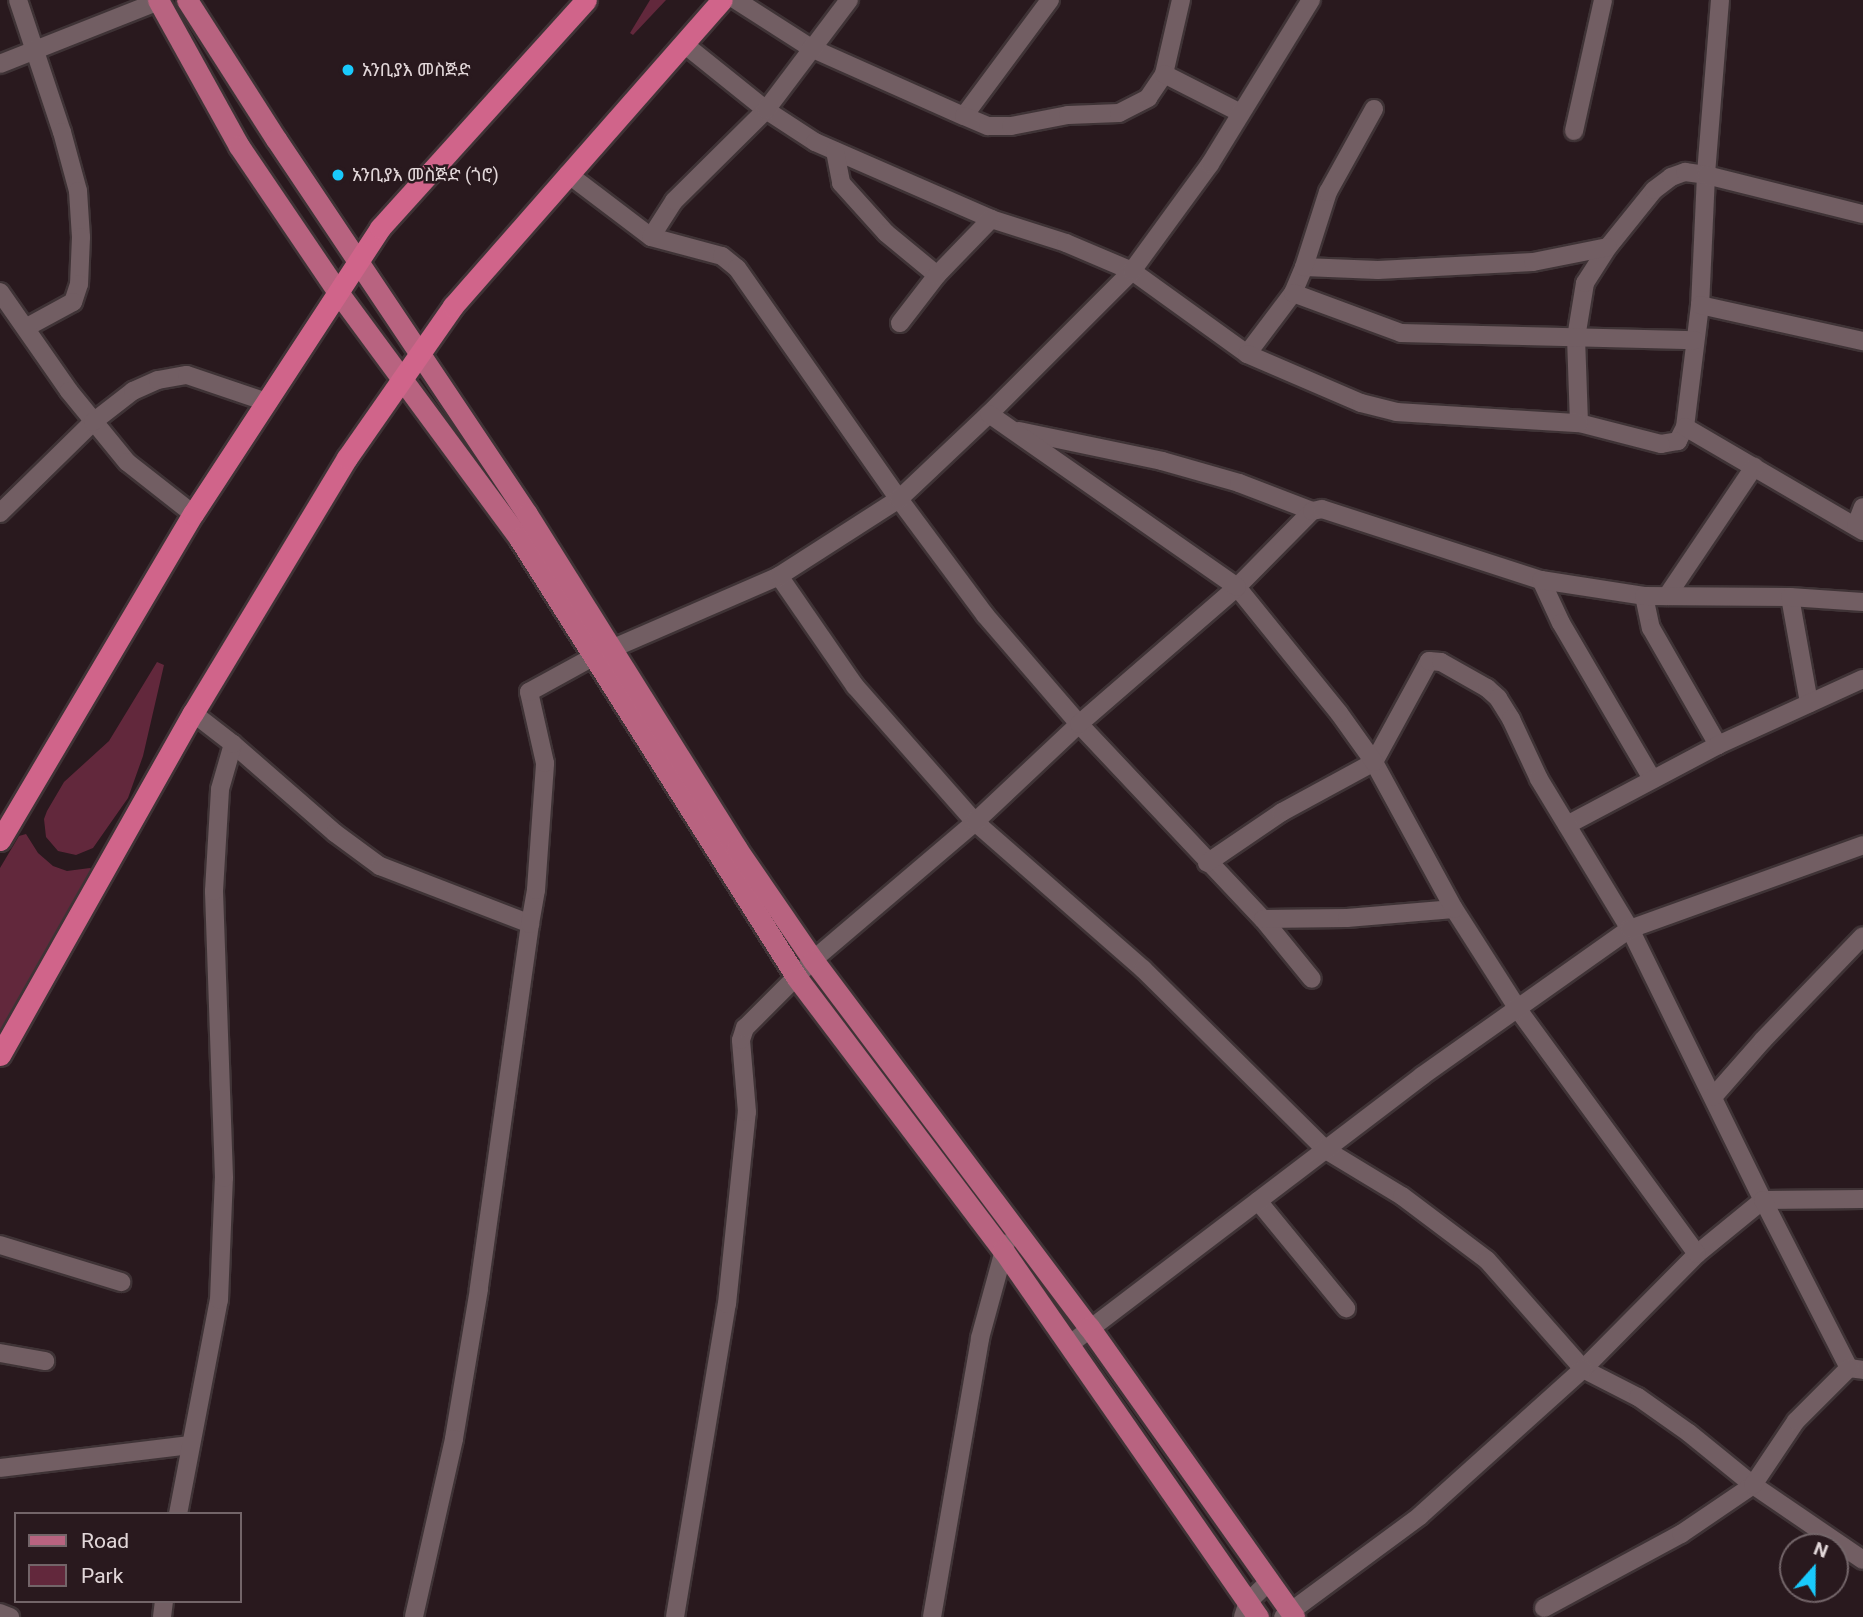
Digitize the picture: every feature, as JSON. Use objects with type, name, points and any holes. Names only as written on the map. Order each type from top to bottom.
[{"type":"highway","points":[[0,840],[193,514],[264,401],[380,228],[586,0]]},
{"type":"highway","points":[[0,1055],[193,713],[347,458],[422,355],[453,306],[722,0]]},
{"type":"main road","points":[[159,0],[227,128],[337,291],[404,378],[602,653],[813,960],[1089,1327],[1289,1615]]},
{"type":"main road","points":[[187,0],[357,262],[422,355],[585,603],[602,653],[797,978],[1003,1250],[1250,1612]]},
{"type":"street","points":[[18,0],[36,49],[78,191],[81,237],[79,284],[73,302],[27,327]]},
{"type":"street","points":[[0,64],[159,0]]},
{"type":"street","points":[[736,0],[811,48],[988,126],[1011,126],[1068,115],[1119,113],[1148,98],[1164,74],[1181,0]]},
{"type":"street","points":[[651,236],[674,201],[766,110],[849,0]]},
{"type":"street","points":[[964,116],[1050,0]]},
{"type":"street","points":[[414,1617],[454,1438],[479,1289],[536,890],[545,763],[529,692],[602,653],[779,576],[899,499],[989,414],[1132,271],[1210,163],[1311,0]]},
{"type":"street","points":[[1574,131],[1603,0]]},
{"type":"street","points":[[684,44],[766,110],[835,151],[991,219],[1066,243],[1132,271],[1247,354],[1362,403],[1397,412],[1579,423],[1661,444],[1678,441],[1685,428],[1700,305],[1706,176],[1720,0]]},
{"type":"street","points":[[1164,74],[1241,113]]},
{"type":"street","points":[[1247,354],[1293,293],[1328,192],[1374,109]]},
{"type":"street","points":[[835,151],[841,183],[886,233],[937,275]]},
{"type":"street","points":[[1579,423],[1576,338],[1585,283],[1608,247],[1654,190],[1671,177],[1685,172],[1706,176],[1863,214]]},
{"type":"street","points":[[568,174],[651,236],[722,256],[737,268],[899,499],[985,615],[1079,724],[1207,863],[1263,919],[1312,979]]},
{"type":"street","points":[[900,323],[937,275],[991,219]]},
{"type":"street","points":[[1304,267],[1378,270],[1533,262],[1608,247]]},
{"type":"street","points":[[0,292],[27,327],[46,360],[127,462],[193,514]]},
{"type":"street","points":[[1293,293],[1401,333],[1695,340]]},
{"type":"street","points":[[1700,305],[1863,341]]},
{"type":"street","points":[[0,513],[93,422],[133,391],[159,380],[187,375],[264,401]]},
{"type":"street","points":[[989,414],[1237,587],[1339,713],[1374,762],[1454,909],[1518,1009],[1697,1254]]},
{"type":"street","points":[[1685,428],[1860,528],[1863,507]]},
{"type":"street","points":[[1011,430],[1162,461],[1239,482],[1312,511],[1335,511],[1541,580],[1644,596],[1790,597],[1863,602]]},
{"type":"street","points":[[1667,596],[1754,467]]},
{"type":"street","points":[[675,1617],[727,1304],[747,1112],[741,1040],[751,1018],[797,978],[813,960],[975,822],[1079,724],[1237,587],[1312,511]]},
{"type":"street","points":[[779,576],[855,686],[975,822],[1143,970],[1326,1150],[1402,1196],[1487,1260],[1583,1369],[1639,1398],[1689,1433],[1753,1485],[1863,1560]]},
{"type":"street","points":[[1541,580],[1561,623],[1652,779]]},
{"type":"street","points":[[1644,596],[1651,628],[1718,745]]},
{"type":"street","points":[[1790,597],[1809,703]]},
{"type":"street","points":[[1207,863],[1282,812],[1374,762],[1420,673],[1429,661],[1441,662],[1487,688],[1498,698],[1539,779],[1630,929],[1763,1200],[1856,1369],[1796,1421],[1753,1485],[1681,1534],[1544,1608]]},
{"type":"street","points":[[1567,825],[1718,745],[1863,679]]},
{"type":"street","points":[[193,713],[233,744],[335,833],[380,866],[530,924]]},
{"type":"street","points":[[178,1512],[219,1300],[224,1178],[214,891],[220,789],[233,744]]},
{"type":"street","points":[[1069,1345],[1089,1327],[1422,1076],[1630,929],[1863,845]]},
{"type":"street","points":[[1263,919],[1348,918],[1454,909]]},
{"type":"street","points":[[1713,1097],[1763,1040],[1863,936]]},
{"type":"street","points":[[1289,1615],[1420,1516],[1583,1369],[1697,1254],[1763,1200],[1863,1199]]},
{"type":"street","points":[[1258,1201],[1346,1308]]},
{"type":"street","points":[[932,1617],[980,1338],[1003,1250],[1014,1226]]},
{"type":"street","points":[[0,1245],[121,1282]]},
{"type":"street","points":[[0,1353],[45,1361]]},
{"type":"street","points":[[0,1468],[190,1445]]},
{"type":"street","points":[[1250,1612],[1268,1583]]},
{"type":"street","points":[[0,1613],[9,1617]]},
{"type":"green space","points":[[650,0],[666,0],[633,35],[630,33]]},
{"type":"green space","points":[[157,662],[164,665],[143,756],[128,798],[93,848],[76,855],[58,851],[46,837],[44,819],[47,811],[64,782],[109,741]]},
{"type":"green space","points":[[26,834],[38,853],[53,866],[67,871],[90,868],[94,871],[0,1031],[0,868],[19,836]]},
{"type":"place","name":"አንቢያእ መስጅድ","points":[[348,70]]},
{"type":"place","name":"አንቢያእ መስጅድ (ጎሮ)","points":[[338,175]]}]
